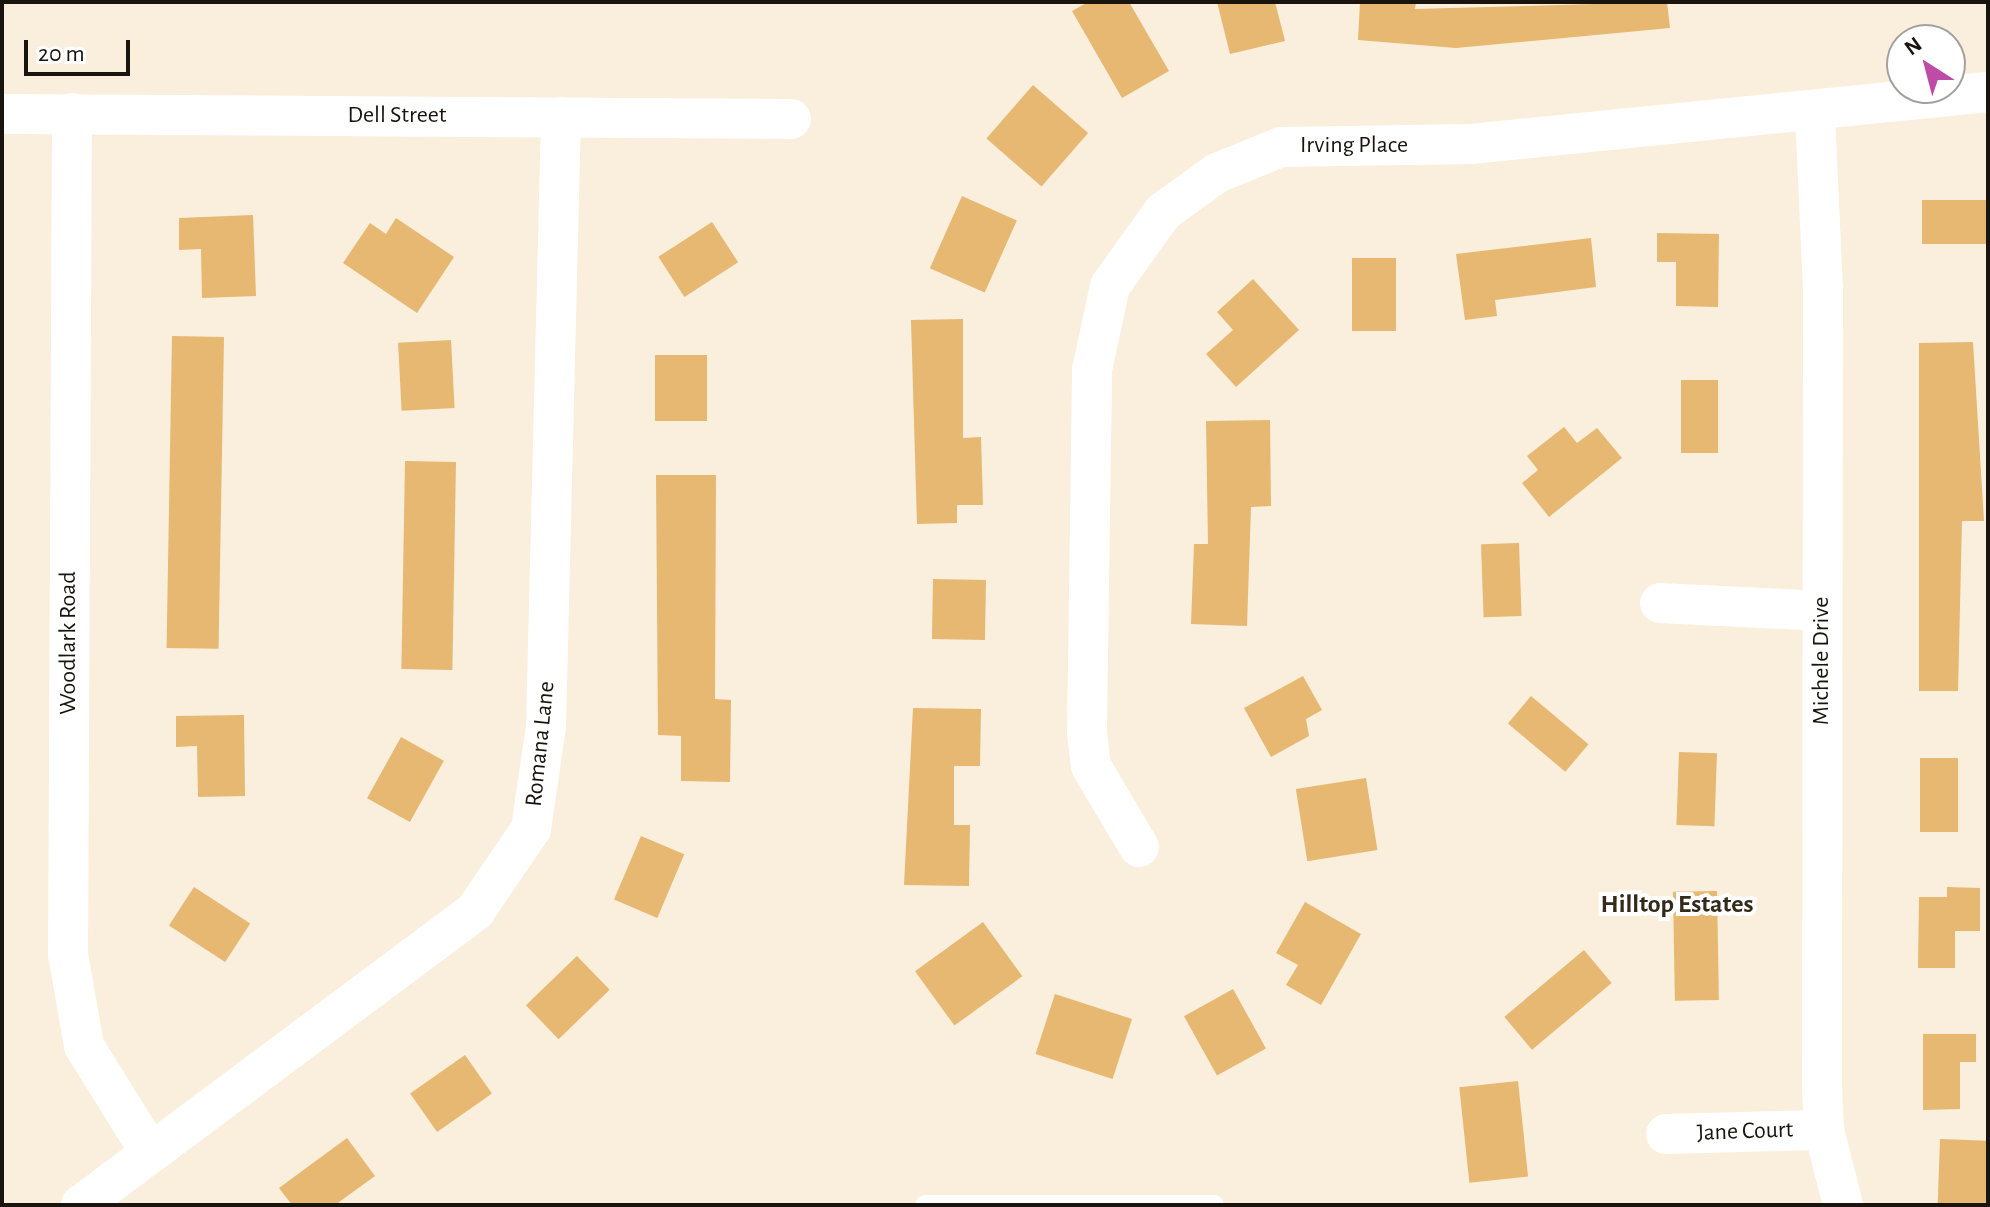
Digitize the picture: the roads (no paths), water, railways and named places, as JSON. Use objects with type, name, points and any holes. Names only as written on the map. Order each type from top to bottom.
[{"type":"street","name":"Irving Place","points":[[1139,847],[1091,766],[1087,732],[1092,370],[1110,286],[1163,212],[1217,173],[1281,147],[1438,147],[1815,114],[1988,92]]},
{"type":"street","name":"Woodlark Road","points":[[72,113],[68,954],[84,1046],[150,1152]]},
{"type":"street","name":"Dell Street","points":[[2,114],[791,119]]},
{"type":"street","name":"Michele Drive","points":[[1815,114],[1823,289],[1824,1130],[1843,1205]]},
{"type":"street","name":"Romana Lane","points":[[81,1205],[475,911],[531,829],[546,726],[561,117]]},
{"type":"street","points":[[1660,603],[1822,611]]},
{"type":"street","name":"Jane Court","points":[[1666,1134],[1824,1130]]},
{"type":"lane","points":[[925,1205],[1214,1205]]},
{"type":"district","name":"Hilltop Estates","points":[[1677,905]]}]
